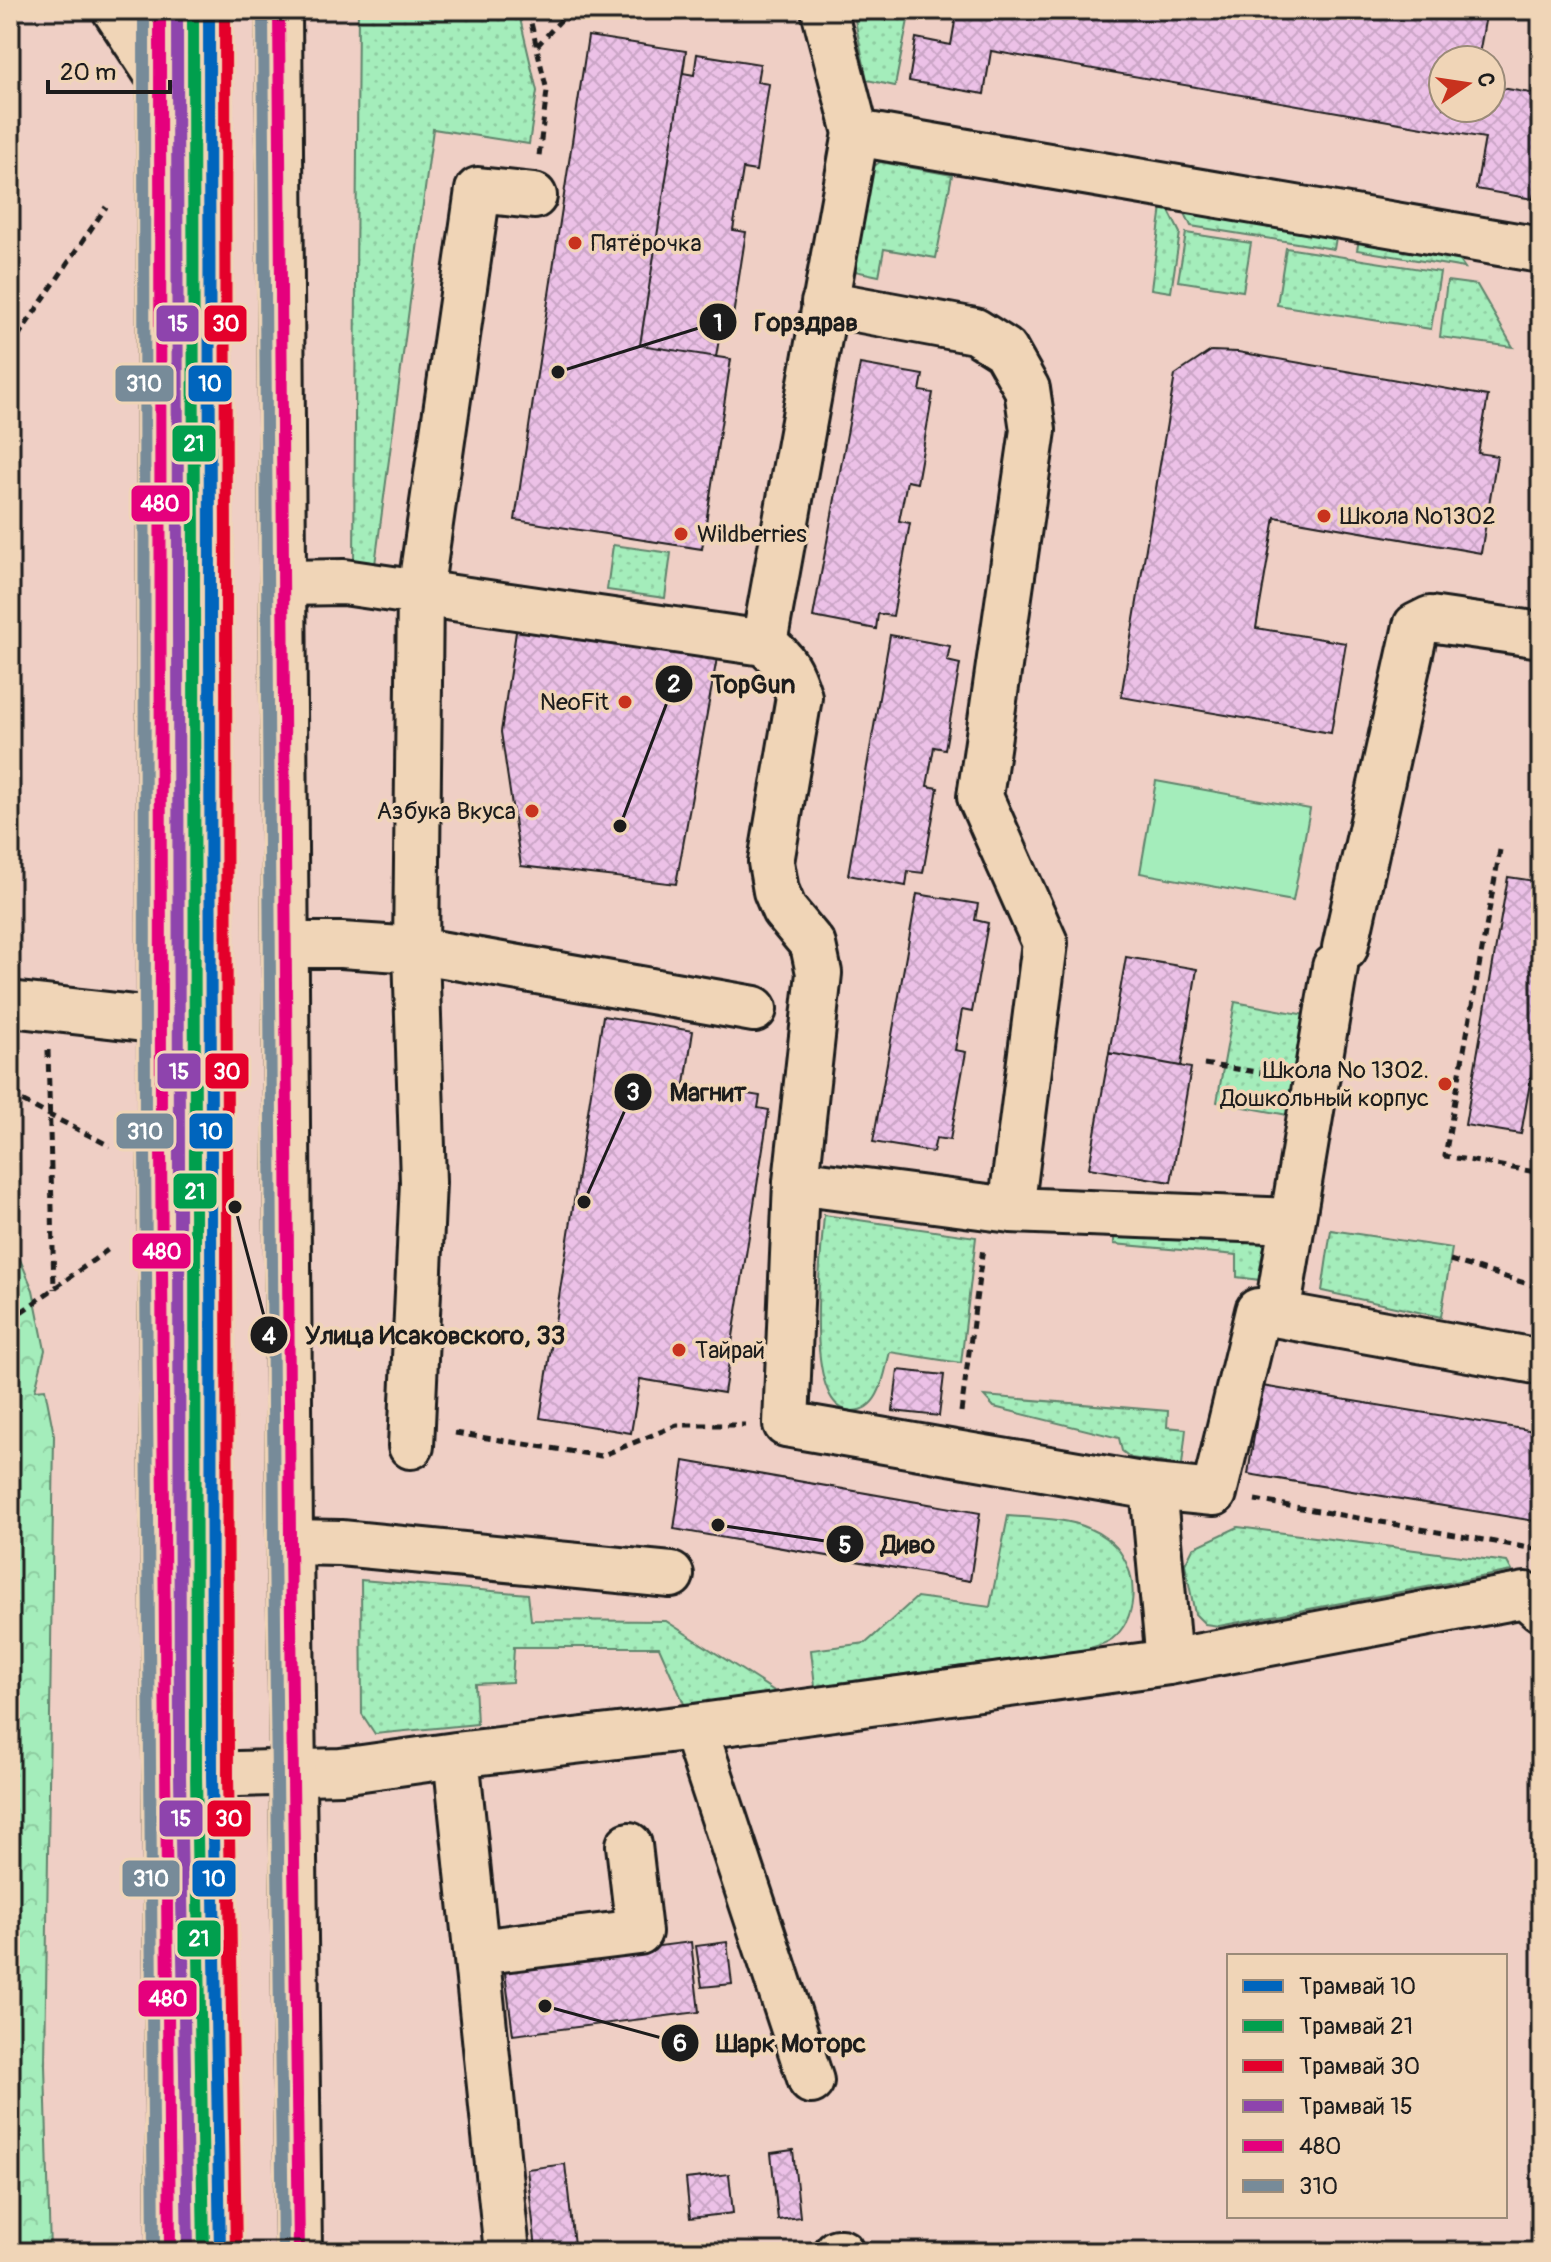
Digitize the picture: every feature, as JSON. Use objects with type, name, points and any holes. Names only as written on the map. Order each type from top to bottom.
[{"type":"main road","points":[[115,10],[159,77]]},
{"type":"main road","points":[[160,10],[162,1021],[170,2252]]},
{"type":"main road","points":[[279,10],[290,1542],[299,2252]]},
{"type":"main road","points":[[764,643],[856,133],[824,10]]},
{"type":"main road","points":[[856,133],[1535,249],[1541,246]]},
{"type":"main road","points":[[412,1436],[423,1182],[416,950],[420,593],[478,190],[534,196]]},
{"type":"main road","points":[[824,303],[975,331],[1005,350],[1027,389],[1033,430],[980,797],[1045,943],[999,1209]]},
{"type":"main road","points":[[284,583],[344,582],[764,643],[780,656],[791,673],[799,697],[771,862],[776,891],[784,910],[813,945],[819,973],[796,1182],[786,1424],[1153,1487],[1214,1493],[1258,1311],[1541,1362]]},
{"type":"main road","points":[[1277,1314],[1340,958],[1416,626],[1430,619],[1541,635]]},
{"type":"main road","points":[[286,945],[416,950],[754,1009]]},
{"type":"main road","points":[[29,1007],[162,1021]]},
{"type":"main road","points":[[796,1182],[999,1209],[1292,1221]]},
{"type":"main road","points":[[1153,1487],[1169,1662]]},
{"type":"main road","points":[[290,1542],[341,1543],[671,1575]]},
{"type":"main road","points":[[167,1776],[341,1771],[694,1727],[1169,1662],[1525,1595],[1541,1609]]},
{"type":"main road","points":[[694,1727],[811,2081]]},
{"type":"main road","points":[[456,1755],[507,2252]]},
{"type":"main road","points":[[477,1952],[639,1932],[629,1845]]},
{"type":"path","points":[[528,10],[547,91],[534,196]]},
{"type":"path","points":[[536,46],[570,10]]},
{"type":"path","points":[[10,348],[106,207]]},
{"type":"path","points":[[1500,850],[1445,1156],[1541,1173]]},
{"type":"path","points":[[29,1007],[48,1114],[54,1289]]},
{"type":"path","points":[[1204,1064],[1316,1080]]},
{"type":"path","points":[[10,1095],[110,1146]]},
{"type":"path","points":[[955,1453],[999,1209]]},
{"type":"path","points":[[10,1320],[109,1249]]},
{"type":"path","points":[[1450,1260],[1541,1288]]},
{"type":"path","points":[[412,1436],[601,1456],[677,1425],[786,1424]]},
{"type":"path","points":[[1214,1493],[1541,1550]]},
{"type":"green space","points":[[358,10],[518,10],[537,91],[529,144],[433,129],[374,572],[358,567],[354,559]]},
{"type":"green space","points":[[853,10],[910,10],[895,86],[867,80]]},
{"type":"green space","points":[[880,162],[952,175],[936,258],[884,249],[879,276],[850,270],[870,169]]},
{"type":"green space","points":[[1163,199],[1180,233],[1171,292],[1151,289]]},
{"type":"green space","points":[[1179,200],[1338,226],[1334,249],[1191,226]]},
{"type":"green space","points":[[1186,233],[1251,243],[1243,291],[1178,281]]},
{"type":"green space","points":[[1360,234],[1451,248],[1465,268],[1357,250]]},
{"type":"green space","points":[[1286,248],[1440,272],[1431,329],[1277,305]]},
{"type":"green space","points":[[1447,281],[1477,285],[1513,347],[1440,337]]},
{"type":"green space","points":[[613,545],[671,553],[665,598],[607,590]]},
{"type":"green space","points":[[1156,781],[1310,809],[1293,901],[1140,873]]},
{"type":"green space","points":[[1235,1002],[1311,1016],[1293,1116],[1217,1102]]},
{"type":"green space","points":[[824,1215],[976,1237],[961,1363],[890,1352],[880,1389],[870,1404],[853,1411],[836,1404],[826,1386],[820,1358],[818,1292]]},
{"type":"green space","points":[[1331,1230],[1452,1248],[1441,1317],[1322,1291]]},
{"type":"green space","points":[[1123,1232],[1269,1238],[1268,1281],[1237,1277],[1237,1255],[1114,1244],[1114,1236]]},
{"type":"green space","points":[[10,1236],[33,1290],[45,1350],[35,1390],[45,1389],[54,1435],[45,2065],[50,2252],[10,2252]]},
{"type":"green space","points":[[984,1396],[1168,1411],[1167,1427],[1186,1429],[1182,1465],[1131,1458],[1122,1451],[1119,1438],[994,1407]]},
{"type":"green space","points":[[1008,1516],[1080,1525],[1102,1536],[1119,1551],[1131,1576],[1132,1599],[1126,1621],[1112,1639],[1083,1650],[815,1686],[811,1650],[866,1643],[917,1597],[990,1607]]},
{"type":"green space","points":[[1238,1527],[1507,1562],[1512,1571],[1219,1626],[1205,1624],[1195,1614],[1185,1564],[1193,1548]]},
{"type":"green space","points":[[361,1580],[528,1594],[531,1620],[666,1621],[782,1696],[685,1706],[659,1647],[514,1647],[512,1682],[475,1684],[477,1724],[375,1734],[362,1714]]},
{"type":"building","points":[[957,10],[1487,10],[1481,44],[1427,44],[1427,124],[1507,124],[1507,89],[1541,95],[1541,156],[1533,199],[1476,189],[1485,138],[991,51],[984,94],[909,81],[916,38],[951,45]]},
{"type":"building","points":[[588,36],[686,51],[640,345],[731,359],[702,549],[515,520]]},
{"type":"building","points":[[588,36],[686,51],[683,73],[694,75],[697,54],[760,64],[757,82],[769,84],[756,171],[743,169],[733,230],[746,232],[733,316],[723,315],[716,357],[731,359],[702,549],[515,520]]},
{"type":"building","points":[[1211,351],[1238,352],[1488,396],[1478,453],[1497,456],[1481,553],[1275,517],[1256,628],[1346,643],[1331,733],[1121,697],[1175,375]]},
{"type":"building","points":[[860,364],[923,375],[920,391],[933,393],[917,483],[907,481],[899,521],[910,523],[893,616],[878,614],[876,629],[813,617]]},
{"type":"building","points":[[517,625],[717,658],[676,884],[521,866],[501,732]]},
{"type":"building","points":[[890,635],[950,646],[947,661],[960,664],[945,749],[934,747],[927,786],[938,788],[923,873],[908,871],[906,886],[848,875]]},
{"type":"building","points":[[1508,877],[1541,882],[1541,1032],[1521,1134],[1465,1125]]},
{"type":"building","points":[[917,894],[978,904],[975,920],[988,923],[972,1012],[962,1010],[955,1050],[966,1052],[950,1140],[936,1138],[933,1152],[873,1142]]},
{"type":"building","points":[[1126,957],[1197,969],[1181,1066],[1109,1053]]},
{"type":"building","points":[[603,1016],[693,1031],[685,1084],[760,1096],[758,1108],[769,1110],[724,1393],[640,1379],[631,1433],[540,1418]]},
{"type":"building","points":[[1109,1053],[1191,1068],[1171,1182],[1089,1168]]},
{"type":"building","points":[[898,1370],[944,1375],[939,1416],[893,1411]]},
{"type":"building","points":[[1262,1386],[1541,1432],[1541,1522],[1248,1474]]},
{"type":"building","points":[[684,1461],[980,1513],[970,1581],[674,1529]]},
{"type":"building","points":[[691,1942],[699,2012],[513,2035],[504,1965]]},
{"type":"building","points":[[727,1942],[732,1984],[702,1987],[696,1946]]},
{"type":"building","points":[[793,2150],[800,2217],[778,2220],[771,2153]]},
{"type":"building","points":[[565,2164],[574,2245],[536,2249],[527,2169]]},
{"type":"building","points":[[729,2174],[733,2213],[690,2218],[686,2179]]},
{"type":"tram line","name":"15","points":[[177,10],[180,1776],[188,2252]]},
{"type":"tram line","name":"21","points":[[193,10],[196,1776],[204,2252]]},
{"type":"tram line","name":"10","points":[[209,10],[212,1776],[220,2252]]},
{"type":"tram line","name":"30","points":[[225,10],[228,1776],[236,2252]]},
{"type":"transit line","name":"310","points":[[144,10],[145,1147],[154,2252]]},
{"type":"transit line","name":"480","points":[[160,10],[161,1147],[170,2252]]},
{"type":"transit line","name":"310","points":[[263,10],[274,1542],[283,2252]]},
{"type":"transit line","name":"480","points":[[279,10],[290,1542],[299,2252]]},
{"type":"place","name":"Пятёрочка","points":[[575,243]]},
{"type":"place","name":"Горздрав","points":[[558,372]]},
{"type":"place","name":"Школа №1302","points":[[1324,516]]},
{"type":"place","name":"Wildberries","points":[[681,534]]},
{"type":"place","name":"NeoFit","points":[[625,702]]},
{"type":"place","name":"Азбука Вкуса","points":[[532,811]]},
{"type":"place","name":"TopGun","points":[[620,826]]},
{"type":"place","name":"Школа № 1302. Дошкольный корпус","points":[[1445,1084]]},
{"type":"place","name":"Магнит","points":[[584,1202]]},
{"type":"place","name":"Улица Исаковского, 33","points":[[235,1207]]},
{"type":"place","name":"Тайрай","points":[[679,1350]]},
{"type":"place","name":"Диво","points":[[718,1525]]},
{"type":"place","name":"Шарк Моторс","points":[[545,2006]]}]
